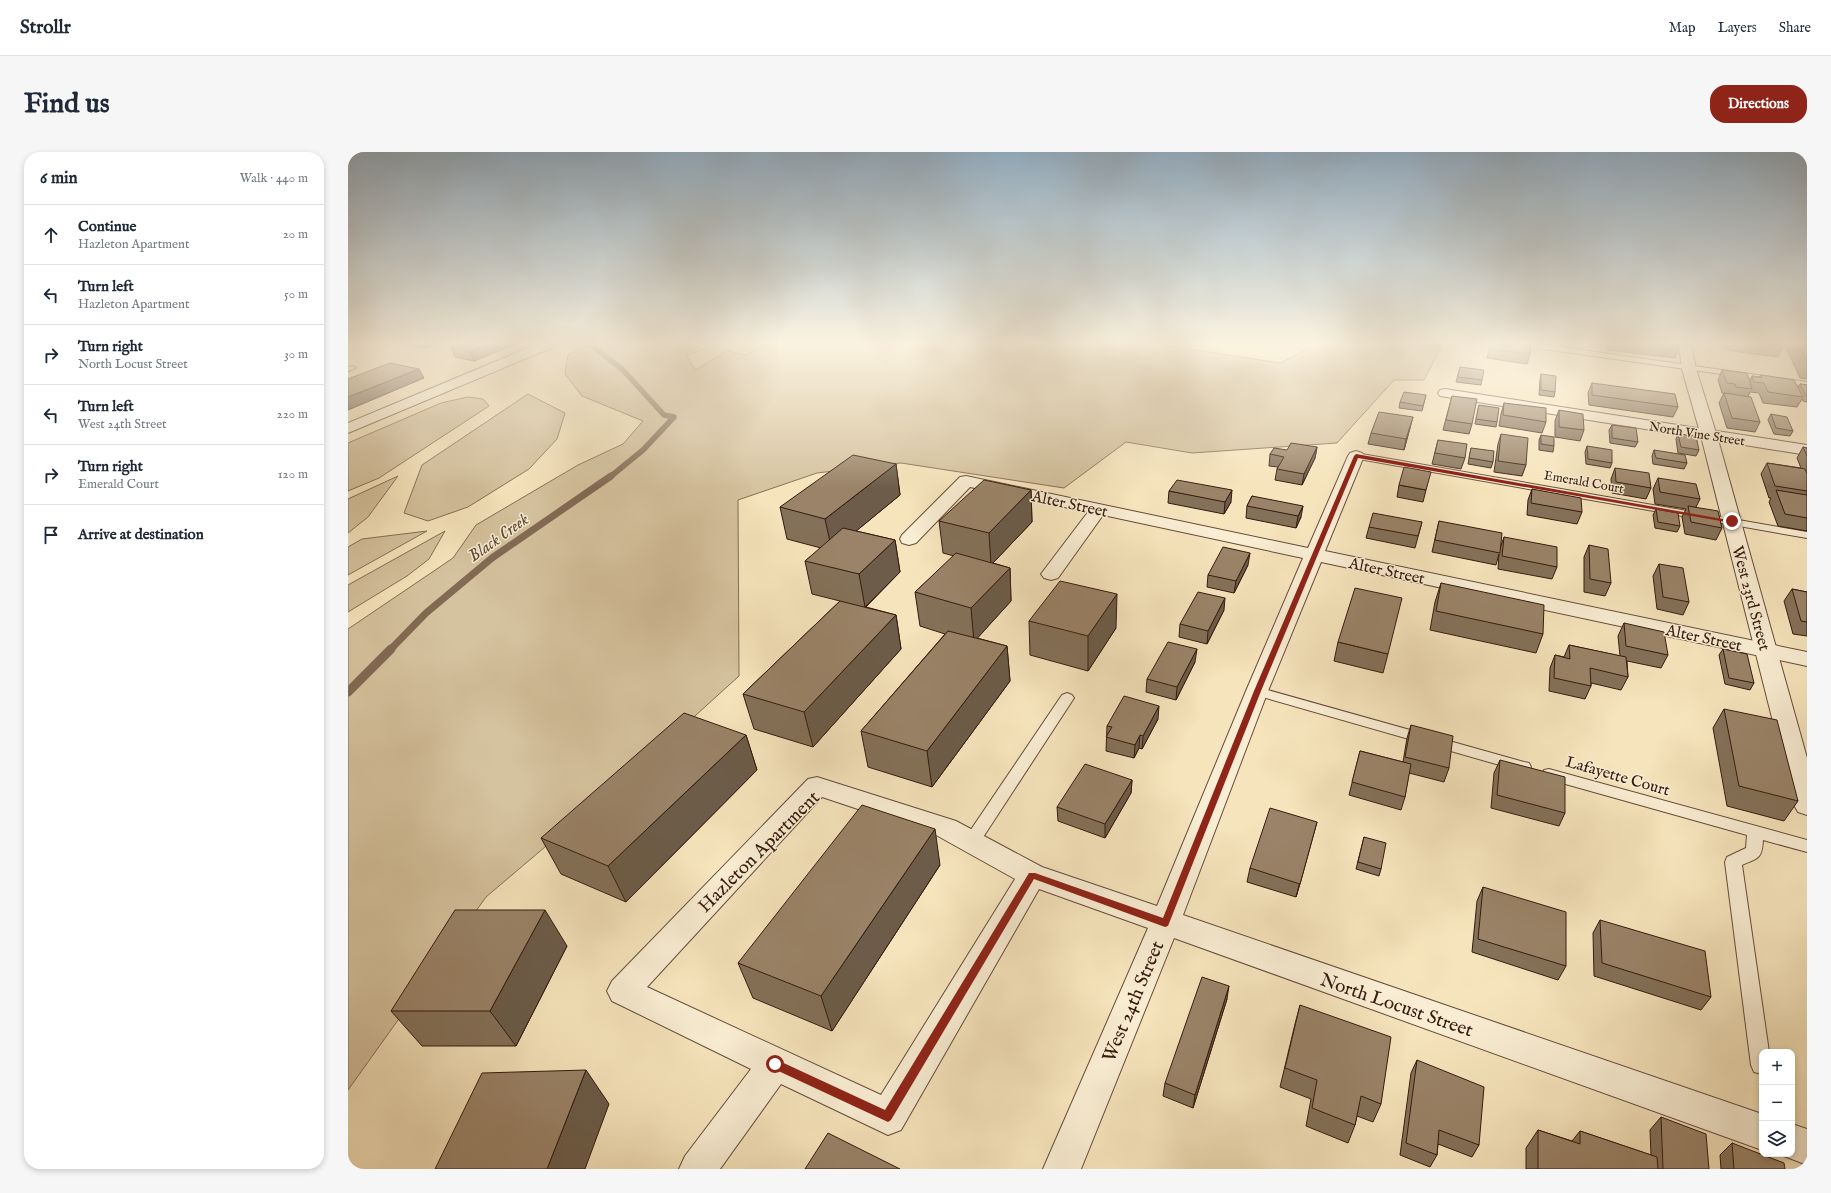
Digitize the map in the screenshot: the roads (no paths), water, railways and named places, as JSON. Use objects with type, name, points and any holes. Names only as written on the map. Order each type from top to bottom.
[{"type":"street","points":[[348,428],[433,392]]},
{"type":"street","name":"West 23rd Street","points":[[1696,392],[1732,521],[1807,805]]},
{"type":"street","name":"North Vine Street","points":[[1445,393],[1709,436],[1807,450]]},
{"type":"street","name":"West 24th Street","points":[[1062,1169],[1165,923],[1257,691],[1356,456]]},
{"type":"street","name":"Alter Street","points":[[909,539],[966,481],[1807,659]]},
{"type":"street","points":[[1051,574],[1099,509]]},
{"type":"street","name":"Hazleton Apartment","points":[[817,786],[946,828],[1032,875],[888,1117],[623,991],[817,786]]},
{"type":"street","name":"North Locust Street","points":[[1032,875],[1759,1131]]},
{"type":"street","points":[[698,1169],[775,1064]]},
{"type":"street","points":[[1795,1143],[1807,1147]]},
{"type":"lane","name":"Emerald Court","points":[[1356,456],[1807,535]]},
{"type":"lane","name":"Lafayette Court","points":[[1257,691],[1807,846]]},
{"type":"lane","points":[[972,841],[1067,698]]},
{"type":"lane","points":[[1755,832],[1754,852],[1733,862],[1759,1050]]},
{"type":"waterway","points":[[610,477],[643,450],[674,417],[664,415],[643,392]]},
{"type":"waterway","name":"Black Creek","points":[[390,650],[426,613],[492,558],[611,476]]},
{"type":"waterway","name":"Black Creek","points":[[348,692],[390,650]]}]
